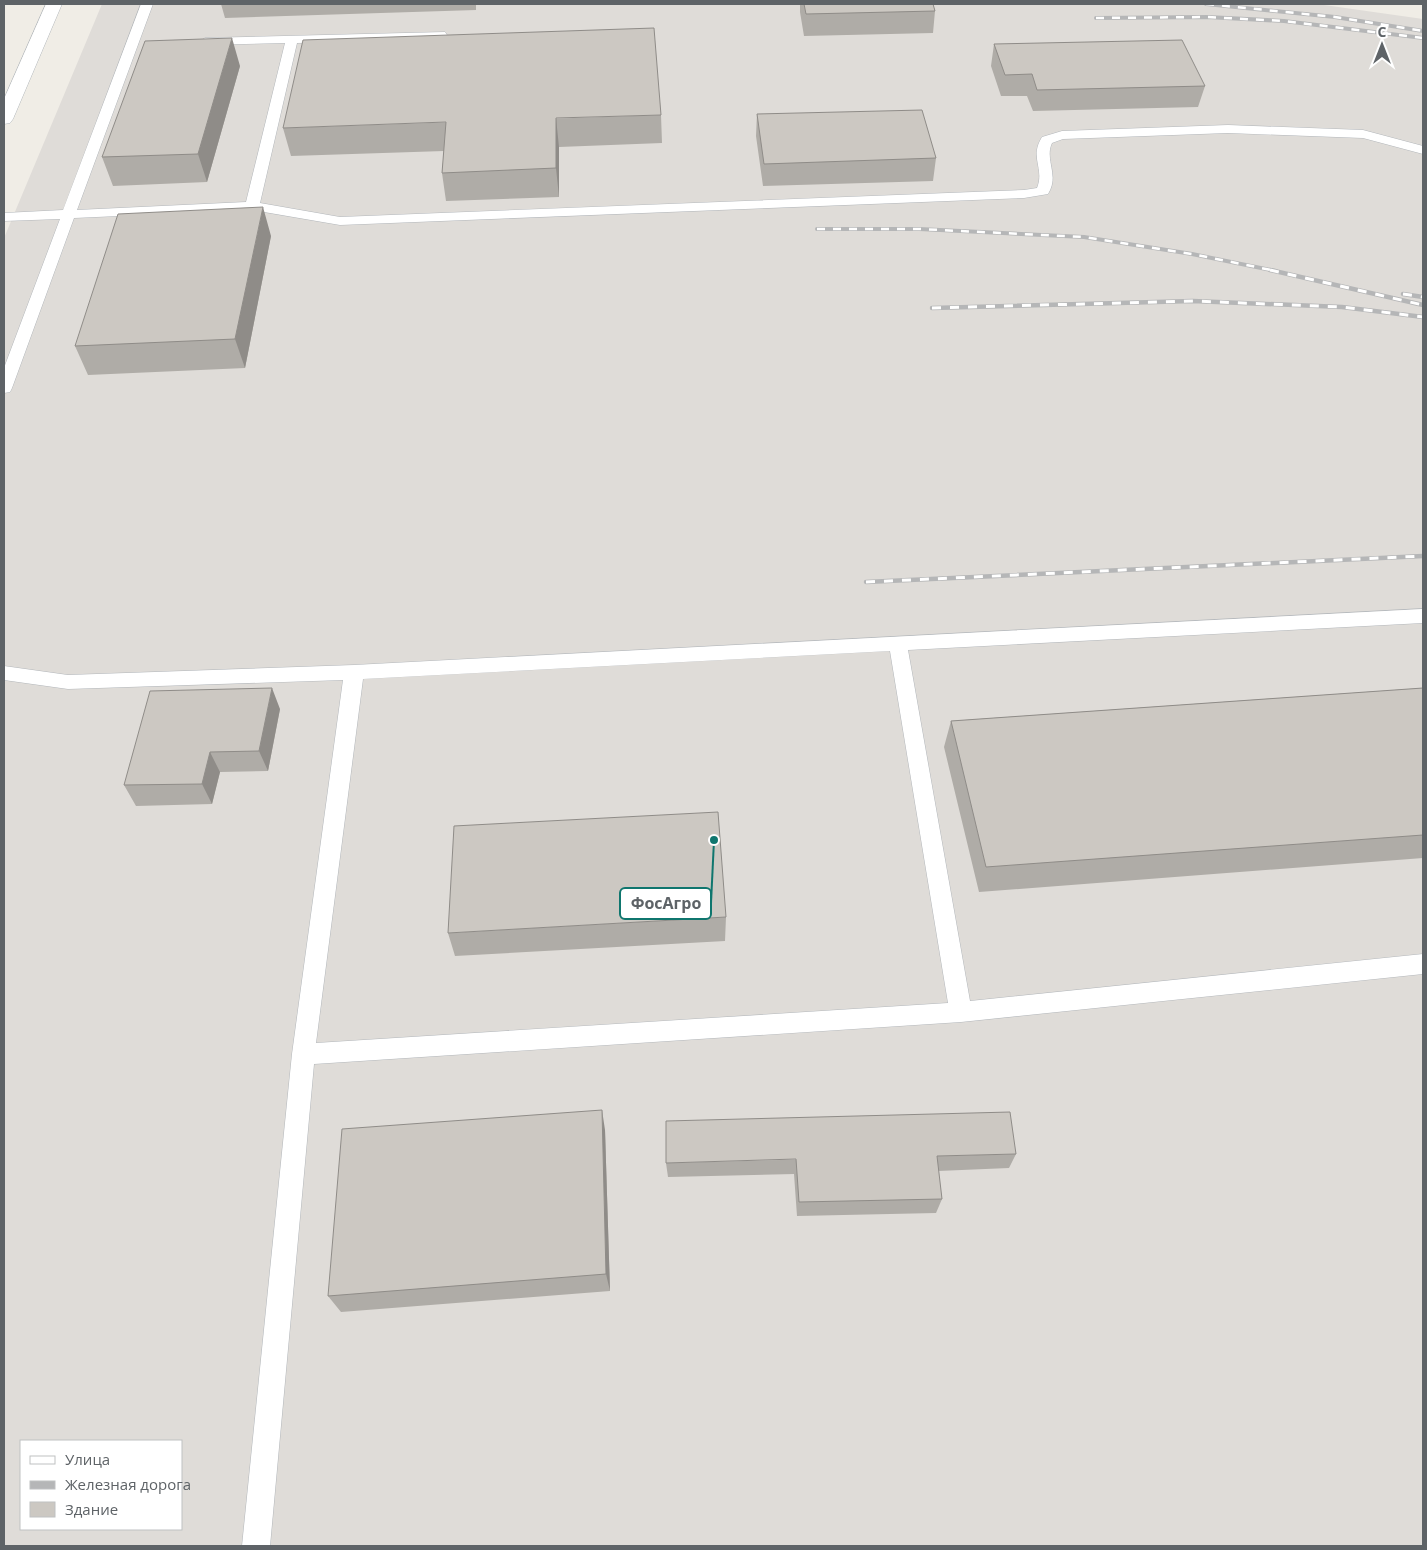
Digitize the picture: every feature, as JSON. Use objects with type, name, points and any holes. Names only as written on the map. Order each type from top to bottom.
[{"type":"main road","points":[[6,110],[54,4]]},
{"type":"lane","points":[[4,388],[147,4]]},
{"type":"lane","points":[[197,42],[441,35]]},
{"type":"lane","points":[[252,206],[292,40]]},
{"type":"lane","points":[[131,44],[150,44]]},
{"type":"lane","points":[[4,217],[252,206],[340,221],[1024,194],[1043,191],[1047,180],[1042,150],[1047,140],[1062,135],[1228,129],[1363,134],[1423,150]]},
{"type":"lane","points":[[4,673],[68,682],[354,672],[1423,616]]},
{"type":"lane","points":[[898,645],[960,1012]]},
{"type":"lane","points":[[256,1546],[303,1054],[354,672]]},
{"type":"lane","points":[[303,1054],[960,1012],[1423,964]]},
{"type":"shaded area","points":[[102,4],[1317,4],[1423,19],[1423,1546],[4,1546],[4,238]]},
{"type":"building","points":[[804,4],[933,4],[935,11],[806,14]]},
{"type":"building","points":[[654,28],[661,115],[556,118],[556,168],[442,173],[446,122],[283,128],[303,40]]},
{"type":"building","points":[[232,38],[198,154],[102,157],[145,41]]},
{"type":"building","points":[[1182,40],[1205,86],[1037,90],[1032,74],[1005,75],[994,44]]},
{"type":"building","points":[[922,110],[936,158],[764,164],[757,114]]},
{"type":"building","points":[[263,207],[235,339],[75,346],[118,214]]},
{"type":"building","points":[[272,688],[259,751],[210,752],[202,784],[124,785],[150,691]]},
{"type":"building","points":[[1423,688],[1423,835],[986,867],[951,721]]},
{"type":"building","points":[[718,812],[726,917],[448,933],[454,826]]},
{"type":"building","points":[[602,1110],[606,1274],[328,1296],[342,1129]]},
{"type":"building","points":[[1010,1112],[1016,1154],[937,1156],[942,1199],[799,1202],[796,1159],[666,1163],[666,1121]]},
{"type":"railway","points":[[1206,4],[1335,17],[1423,31]]},
{"type":"railway","points":[[1096,18],[1207,17],[1284,21],[1423,38]]},
{"type":"railway","points":[[817,229],[919,229],[1084,237],[1192,254],[1276,271]]},
{"type":"railway","points":[[1270,270],[1423,305]]},
{"type":"railway","points":[[1403,294],[1423,297]]},
{"type":"railway","points":[[932,308],[1193,301],[1342,307],[1423,317]]},
{"type":"railway","points":[[866,582],[1423,556]]},
{"type":"place","name":"ФосАгро","points":[[714,840]]}]
